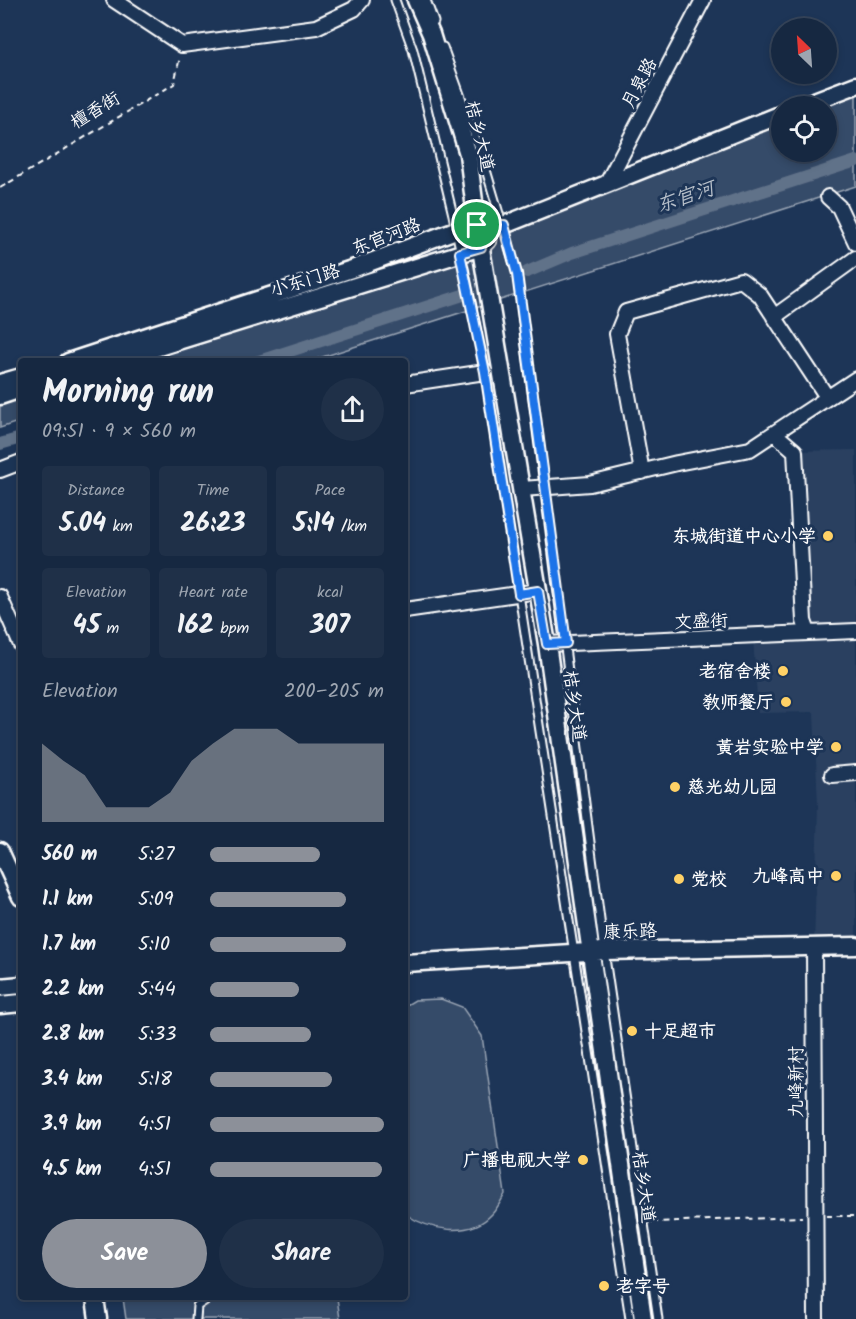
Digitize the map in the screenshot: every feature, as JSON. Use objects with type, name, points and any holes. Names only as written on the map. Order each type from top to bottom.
[{"type":"street","points":[[114,0],[182,45],[316,27],[354,9],[362,0]]},
{"type":"street","name":"桔乡大道","points":[[416,0],[430,34],[468,154],[477,225],[547,644],[643,1319]]},
{"type":"street","name":"月泉路","points":[[607,183],[703,0]]},
{"type":"street","points":[[827,96],[856,85]]},
{"type":"street","name":"东官河路","points":[[80,358],[356,268],[456,230],[477,225],[504,225],[771,118]]},
{"type":"street","points":[[828,197],[839,207],[856,243]]},
{"type":"street","name":"小东门路","points":[[123,358],[481,247],[504,225]]},
{"type":"street","points":[[774,317],[856,258]]},
{"type":"street","points":[[642,472],[617,334],[626,312],[741,280],[760,295],[827,397]]},
{"type":"street","points":[[408,384],[485,372]]},
{"type":"street","points":[[0,383],[18,378]]},
{"type":"street","points":[[522,489],[590,484],[750,449],[856,379]]},
{"type":"street","points":[[0,396],[18,390]]},
{"type":"street","points":[[774,433],[795,451],[804,621],[808,633]]},
{"type":"street","points":[[0,470],[18,463]]},
{"type":"street","points":[[408,610],[538,591]]},
{"type":"street","points":[[0,597],[18,638]]},
{"type":"street","name":"文盛街","points":[[547,644],[856,631]]},
{"type":"street","points":[[832,775],[856,774]]},
{"type":"street","points":[[0,851],[18,890]]},
{"type":"street","name":"康乐路","points":[[408,963],[590,952],[856,946]]},
{"type":"street","name":"九峰新村","points":[[814,947],[813,1217],[816,1319]]},
{"type":"street","points":[[0,987],[18,985]]},
{"type":"street","points":[[0,1005],[18,1003]]},
{"type":"street","points":[[95,1300],[98,1319]]},
{"type":"lane","points":[[395,0],[413,50],[456,230],[485,372],[519,594],[645,1222],[658,1319]]},
{"type":"lane","points":[[426,0],[481,153],[517,274],[566,643],[590,952],[630,1319]]},
{"type":"lane","points":[[196,1319],[197,1306],[206,1300]]},
{"type":"path","name":"檀香街","points":[[0,188],[174,84],[182,45]]},
{"type":"path","points":[[645,1222],[856,1216]]},
{"type":"shaded area","points":[[856,85],[856,186],[319,358],[140,358],[449,260],[504,225],[771,118],[771,162],[837,162],[837,96],[827,96]]},
{"type":"shaded area","points":[[18,397],[18,422],[0,428],[0,403]]},
{"type":"shaded area","points":[[856,450],[856,946],[814,947],[818,806],[814,712],[758,713],[753,637],[807,633],[795,451]]},
{"type":"shaded area","points":[[441,999],[462,1007],[482,1036],[505,1194],[494,1212],[483,1222],[472,1227],[437,1228],[408,1216],[408,1004],[415,1000]]},
{"type":"shaded area","points":[[123,1300],[337,1300],[340,1319],[126,1319]]},
{"type":"waterway","name":"东官河","points":[[527,272],[572,253],[856,161]]},
{"type":"waterway","name":"东官河","points":[[268,358],[463,295]]},
{"type":"waterway","name":"东官河","points":[[0,444],[18,439]]},
{"type":"place","name":"东城街道中心小学","points":[[828,536]]},
{"type":"place","name":"老宿舍楼","points":[[783,671]]},
{"type":"place","name":"教师餐厅","points":[[786,702]]},
{"type":"place","name":"黄岩实验中学","points":[[836,747]]},
{"type":"place","name":"慈光幼儿园","points":[[675,787]]},
{"type":"place","name":"九峰高中","points":[[836,876]]},
{"type":"place","name":"党校","points":[[679,879]]},
{"type":"place","name":"十足超市","points":[[632,1031]]},
{"type":"place","name":"广播电视大学","points":[[583,1160]]},
{"type":"place","name":"老字号","points":[[604,1286]]},
{"type":"route","points":[[477,225],[504,225],[517,274],[566,643],[547,644],[538,591],[519,594],[485,372],[460,253],[481,247],[477,225]]}]
